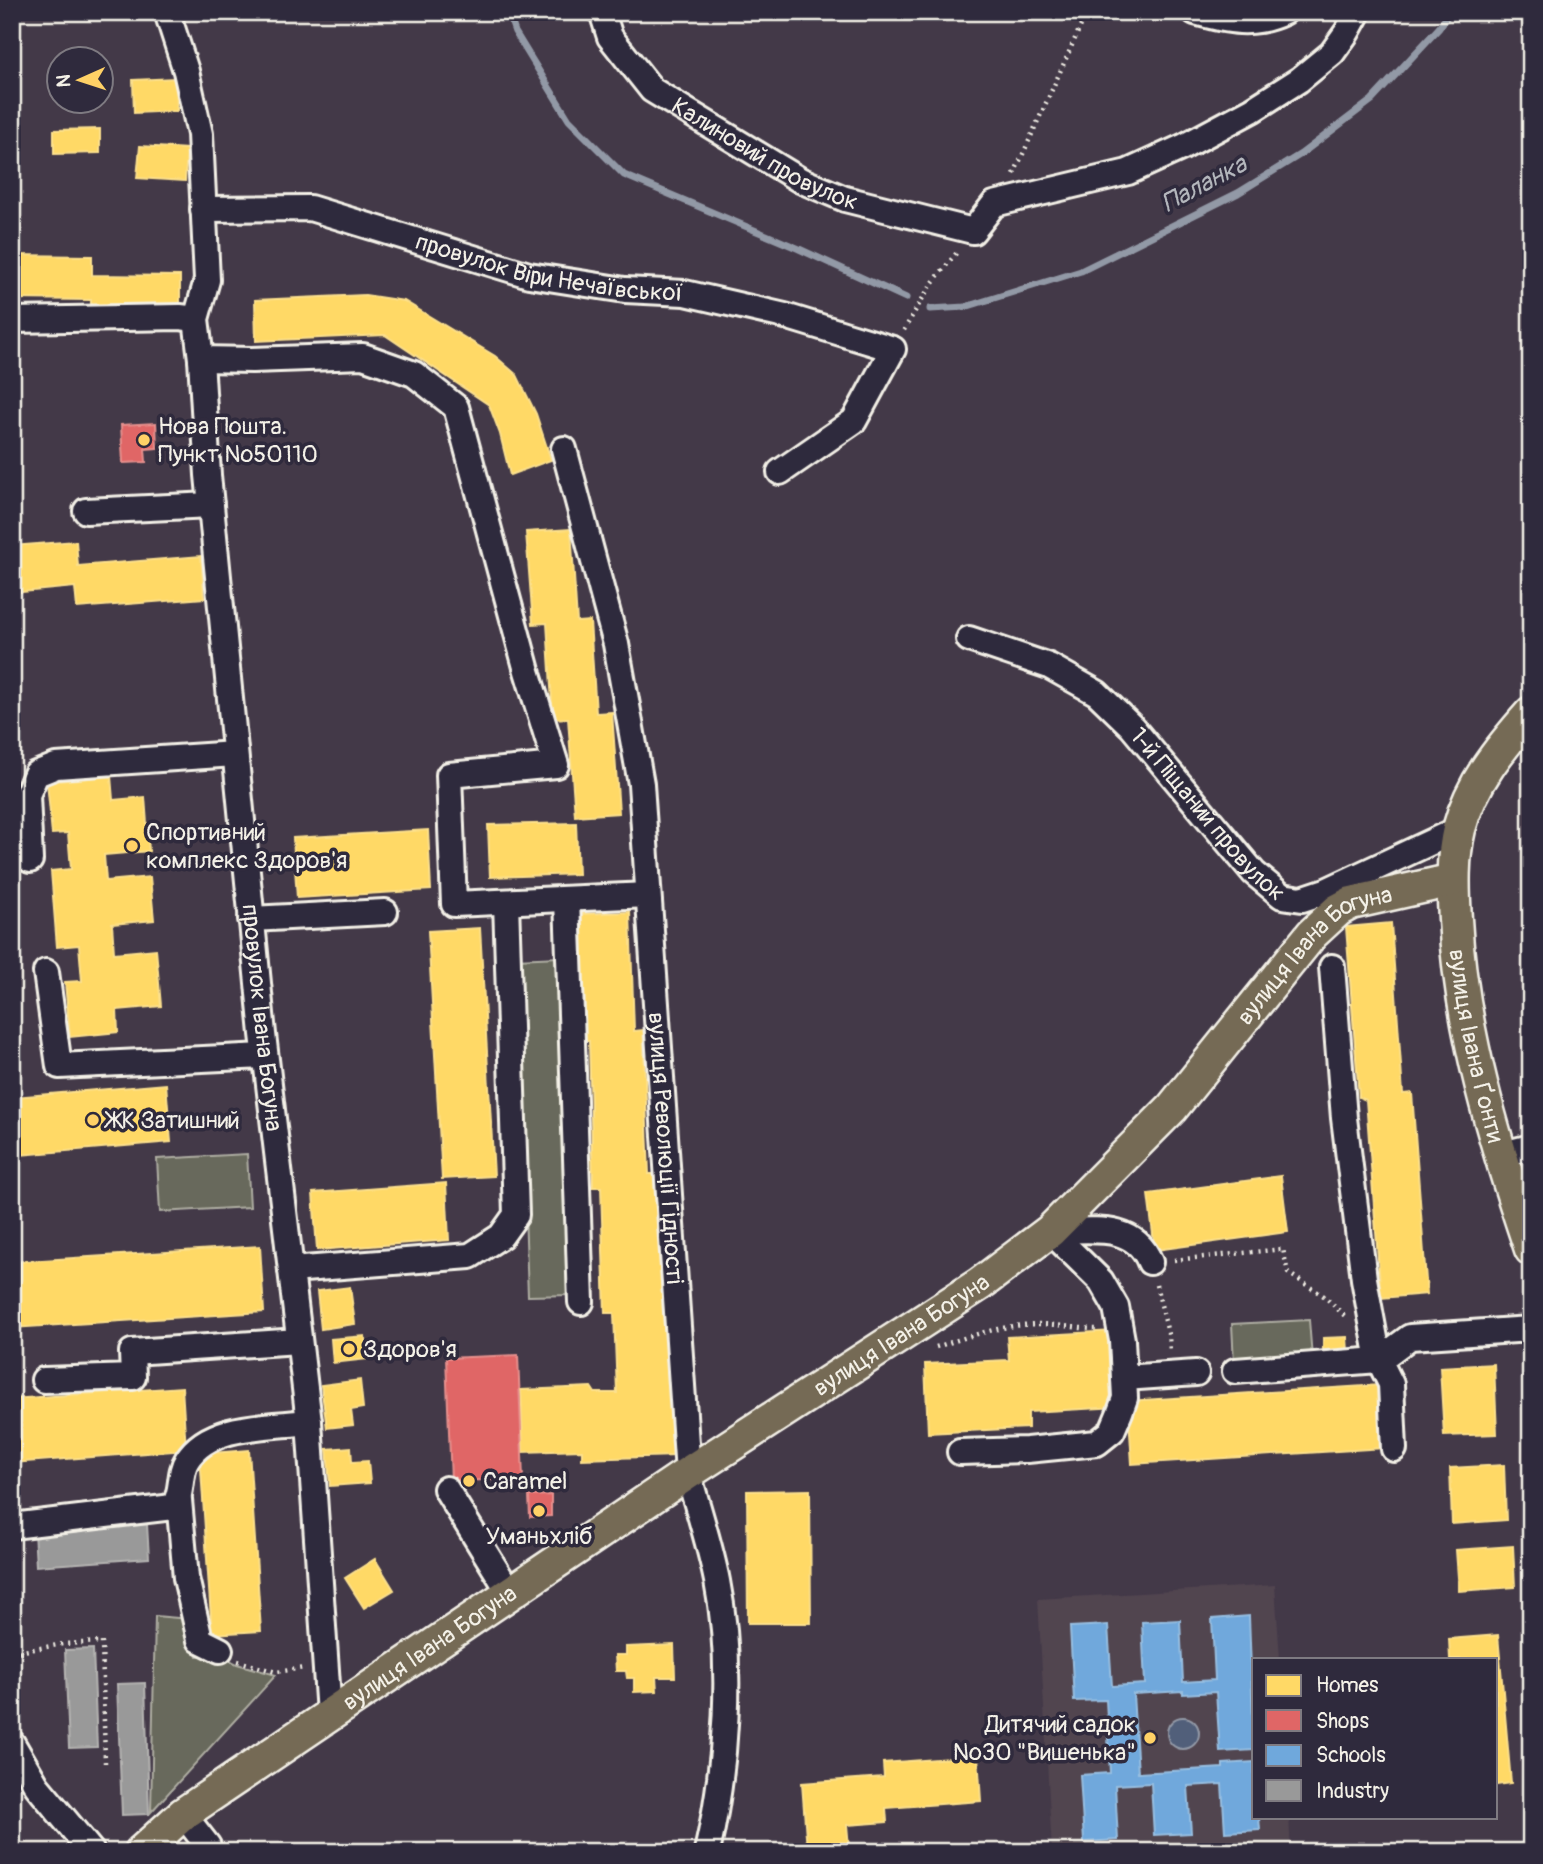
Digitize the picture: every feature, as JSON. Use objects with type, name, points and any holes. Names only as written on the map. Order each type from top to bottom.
[{"type":"main road","points":[[1452,880],[1459,829],[1476,785],[1494,756],[1531,713]]},
{"type":"main road","name":"вулиця Івана Ґонти","points":[[1452,880],[1457,958],[1474,1051],[1499,1155],[1531,1250]]},
{"type":"main road","name":"вулиця Івана Богуна","points":[[141,1852],[183,1814],[328,1704],[510,1593],[688,1473],[979,1284],[1050,1231],[1172,1108],[1326,920],[1352,903],[1452,880]]},
{"type":"street","points":[[12,320],[196,319],[207,280],[200,134],[186,71],[167,12]]},
{"type":"street","name":"Калиновий провулок","points":[[602,12],[610,37],[652,90],[800,180],[845,199],[973,231]]},
{"type":"street","points":[[1195,12],[1243,22],[1267,20],[1284,12]]},
{"type":"street","points":[[973,231],[994,204],[1128,172],[1183,147],[1252,110],[1299,80],[1332,52],[1358,12]]},
{"type":"street","name":"провулок Віри Нечаївської","points":[[203,209],[310,208],[529,275],[625,290],[685,293],[785,316],[893,349]]},
{"type":"street","name":"провулок Івана Богуна","points":[[196,319],[211,505],[265,1056],[309,1422],[328,1704]]},
{"type":"street","points":[[780,472],[855,421],[893,349]]},
{"type":"street","points":[[201,359],[363,356],[414,374],[456,407],[527,671],[556,765],[449,775],[454,904],[648,895]]},
{"type":"street","name":"вулиця Революції Гідності","points":[[564,449],[616,644],[641,784],[688,1473],[717,1582],[725,1640],[723,1752],[707,1852]]},
{"type":"street","points":[[86,511],[211,505]]},
{"type":"street","name":"1-й Піщаний провулок","points":[[970,639],[1049,666],[1097,693],[1132,727],[1254,873],[1282,896],[1302,899],[1326,891],[1459,829]]},
{"type":"street","points":[[30,860],[27,794],[36,774],[56,766],[236,754]]},
{"type":"street","points":[[567,899],[563,935],[581,1303]]},
{"type":"street","points":[[290,1270],[470,1256],[500,1236],[516,1215],[506,902]]},
{"type":"street","points":[[251,919],[385,912]]},
{"type":"street","points":[[1332,967],[1348,1145],[1364,1279],[1379,1360],[1391,1384],[1394,1449]]},
{"type":"street","points":[[46,972],[58,1066],[265,1056]]},
{"type":"street","points":[[1499,1155],[1531,1147]]},
{"type":"street","points":[[1050,1231],[1120,1232],[1134,1240],[1150,1262]]},
{"type":"street","points":[[960,1452],[1027,1450],[1097,1443],[1112,1431],[1120,1412],[1125,1398],[1125,1340],[1116,1307],[1101,1280],[1050,1231]]},
{"type":"street","points":[[1235,1371],[1379,1360],[1410,1337],[1531,1329]]},
{"type":"street","points":[[44,1380],[132,1377],[132,1352],[299,1341]]},
{"type":"street","points":[[1124,1378],[1184,1374]]},
{"type":"street","points":[[220,1650],[200,1640],[186,1578],[179,1500],[186,1461],[209,1439],[234,1431],[309,1422]]},
{"type":"street","points":[[446,1489],[510,1593]]},
{"type":"street","points":[[12,1526],[173,1507],[179,1500]]},
{"type":"street","points":[[12,1743],[37,1786],[92,1852]]},
{"type":"street","points":[[183,1814],[208,1846],[209,1852]]},
{"type":"path","points":[[994,204],[1010,183],[1087,12]]},
{"type":"path","points":[[893,349],[930,286],[973,231]]},
{"type":"path","points":[[1184,1374],[1169,1337],[1150,1262],[1283,1249],[1288,1273],[1324,1296],[1353,1324]]},
{"type":"path","points":[[926,1350],[993,1329],[1038,1324],[1086,1329],[1125,1340]]},
{"type":"path","points":[[12,1653],[63,1644],[102,1642],[106,1763]]},
{"type":"path","points":[[220,1650],[239,1662],[276,1672],[307,1668],[328,1704]]},
{"type":"shaded area","name":"Дитячий садок №30 \"Вишенька\"","points":[[1275,1585],[1280,1658],[1252,1658],[1252,1818],[1289,1818],[1291,1852],[1052,1852],[1038,1599]]},
{"type":"green space","points":[[559,957],[571,1295],[528,1296],[516,959]]},
{"type":"green space","points":[[247,1154],[250,1207],[160,1212],[157,1159]]},
{"type":"green space","points":[[1309,1320],[1312,1358],[1234,1363],[1232,1324]]},
{"type":"green space","points":[[155,1616],[189,1619],[197,1656],[220,1655],[237,1664],[276,1675],[151,1812]]},
{"type":"water","points":[[1183,1717],[1194,1722],[1199,1733],[1194,1744],[1183,1749],[1172,1744],[1167,1733],[1172,1722]]},
{"type":"building: Homes","points":[[176,78],[177,111],[134,113],[133,80]]},
{"type":"building: Homes","points":[[100,129],[100,153],[54,154],[54,130]]},
{"type":"building: Homes","points":[[140,146],[187,149],[185,181],[137,178]]},
{"type":"building: Homes","points":[[12,255],[92,256],[92,275],[180,276],[180,317],[91,315],[91,300],[12,299]]},
{"type":"building: Homes","points":[[365,295],[404,301],[495,356],[517,375],[536,414],[551,460],[510,475],[500,434],[489,405],[385,335],[256,341],[255,300]]},
{"type":"building: Homes","points":[[571,529],[577,622],[590,621],[596,713],[612,712],[619,813],[575,816],[568,718],[553,719],[547,623],[533,624],[526,532]]},
{"type":"building: Homes","points":[[76,541],[78,566],[201,556],[204,598],[77,608],[75,587],[12,593],[12,546]]},
{"type":"building: Homes","points":[[111,776],[113,800],[145,797],[149,851],[104,855],[106,881],[150,877],[154,920],[112,924],[114,953],[156,949],[161,1006],[117,1010],[118,1032],[70,1037],[65,982],[82,981],[79,945],[57,947],[51,871],[71,869],[68,833],[52,834],[47,782]]},
{"type":"building: Homes","points":[[576,823],[578,874],[490,877],[488,825]]},
{"type":"building: Homes","points":[[428,830],[431,890],[297,898],[293,838]]},
{"type":"building: Homes","points":[[630,912],[634,1031],[643,1030],[649,1174],[658,1174],[663,1298],[670,1298],[676,1456],[582,1459],[582,1450],[523,1452],[521,1390],[591,1387],[595,1393],[617,1393],[614,1313],[605,1313],[601,1187],[593,1187],[589,1041],[583,1041],[579,914]]},
{"type":"building: Homes","points":[[1391,923],[1403,1094],[1412,1093],[1427,1294],[1381,1298],[1366,1100],[1359,1097],[1346,927]]},
{"type":"building: Homes","points":[[480,928],[494,1176],[442,1179],[428,931]]},
{"type":"building: Homes","name":"ЖК Затишний","points":[[166,1084],[171,1142],[20,1155],[15,1097]]},
{"type":"building: Homes","points":[[1281,1176],[1288,1232],[1155,1250],[1148,1194]]},
{"type":"building: Homes","points":[[446,1183],[449,1240],[317,1250],[313,1193]]},
{"type":"building: Homes","points":[[260,1246],[264,1312],[12,1328],[12,1262]]},
{"type":"building: Homes","points":[[350,1287],[355,1324],[321,1329],[317,1291]]},
{"type":"building: Homes","points":[[1114,1331],[1119,1407],[1028,1412],[1028,1428],[928,1433],[925,1364],[1009,1360],[1007,1337]]},
{"type":"building: Homes","name":"Здоров'я","points":[[365,1336],[367,1359],[333,1363],[331,1339]]},
{"type":"building: Homes","points":[[1347,1337],[1348,1352],[1323,1354],[1323,1338]]},
{"type":"building: Homes","points":[[1494,1364],[1497,1434],[1444,1436],[1440,1367]]},
{"type":"building: Homes","points":[[360,1380],[363,1408],[351,1410],[353,1425],[327,1428],[321,1385]]},
{"type":"building: Homes","points":[[1380,1385],[1384,1448],[1132,1464],[1128,1401]]},
{"type":"building: Homes","points":[[182,1387],[186,1450],[12,1463],[12,1399]]},
{"type":"building: Homes","points":[[351,1447],[352,1462],[368,1461],[370,1483],[330,1486],[327,1449]]},
{"type":"building: Homes","points":[[249,1450],[261,1631],[212,1634],[200,1454]]},
{"type":"building: Homes","points":[[1504,1465],[1506,1520],[1452,1524],[1450,1468]]},
{"type":"building: Homes","points":[[810,1490],[811,1623],[748,1623],[747,1491]]},
{"type":"building: Homes","points":[[1513,1546],[1515,1587],[1459,1591],[1456,1550]]},
{"type":"building: Homes","points":[[375,1559],[394,1590],[364,1608],[345,1578]]},
{"type":"building: Homes","points":[[1498,1635],[1511,1783],[1498,1785],[1498,1658],[1450,1658],[1449,1639]]},
{"type":"building: Homes","points":[[674,1645],[675,1677],[656,1677],[657,1691],[634,1692],[634,1678],[627,1678],[626,1671],[616,1671],[615,1655],[626,1655],[626,1647]]},
{"type":"building: Homes","points":[[978,1756],[981,1801],[886,1808],[887,1822],[847,1825],[849,1847],[807,1850],[802,1783],[884,1777],[883,1763]]},
{"type":"building: Shops","points":[[156,423],[157,448],[145,449],[146,462],[123,463],[121,425]]},
{"type":"building: Shops","points":[[518,1355],[523,1479],[451,1481],[446,1358]]},
{"type":"building: Shops","points":[[551,1495],[551,1516],[530,1517],[529,1496]]},
{"type":"building: Schools","points":[[1249,1616],[1252,1750],[1220,1752],[1216,1692],[1133,1694],[1138,1773],[1223,1768],[1223,1764],[1252,1762],[1252,1818],[1259,1818],[1260,1830],[1225,1832],[1222,1784],[1188,1786],[1191,1833],[1154,1835],[1151,1783],[1115,1785],[1118,1840],[1084,1842],[1080,1775],[1110,1773],[1106,1700],[1074,1701],[1070,1627],[1108,1625],[1112,1686],[1145,1684],[1142,1622],[1180,1620],[1183,1682],[1215,1680],[1212,1619]]},
{"type":"building: Industry","points":[[147,1524],[149,1558],[36,1566],[34,1532]]},
{"type":"building: Industry","points":[[93,1649],[97,1747],[69,1748],[65,1650]]},
{"type":"building: Industry","points":[[145,1683],[149,1814],[122,1815],[117,1684]]},
{"type":"waterway","name":"Паланка","points":[[508,12],[515,32],[569,120],[624,175],[797,248],[906,298]]},
{"type":"waterway","name":"Паланка","points":[[930,309],[965,307],[1081,271],[1238,193],[1301,154],[1372,100],[1439,28],[1450,12]]},
{"type":"place","name":"Нова Пошта. Пункт №50110","points":[[144,440]]},
{"type":"place","name":"Спортивний комплекс Здоров'я","points":[[132,846]]},
{"type":"place","name":"ЖК Затишний","points":[[93,1120]]},
{"type":"place","name":"Здоров'я","points":[[349,1349]]},
{"type":"place","name":"Caramel","points":[[469,1481]]},
{"type":"place","name":"Уманьхліб","points":[[539,1511]]},
{"type":"place","name":"Дитячий садок №30 \"Вишенька\"","points":[[1150,1738]]}]
